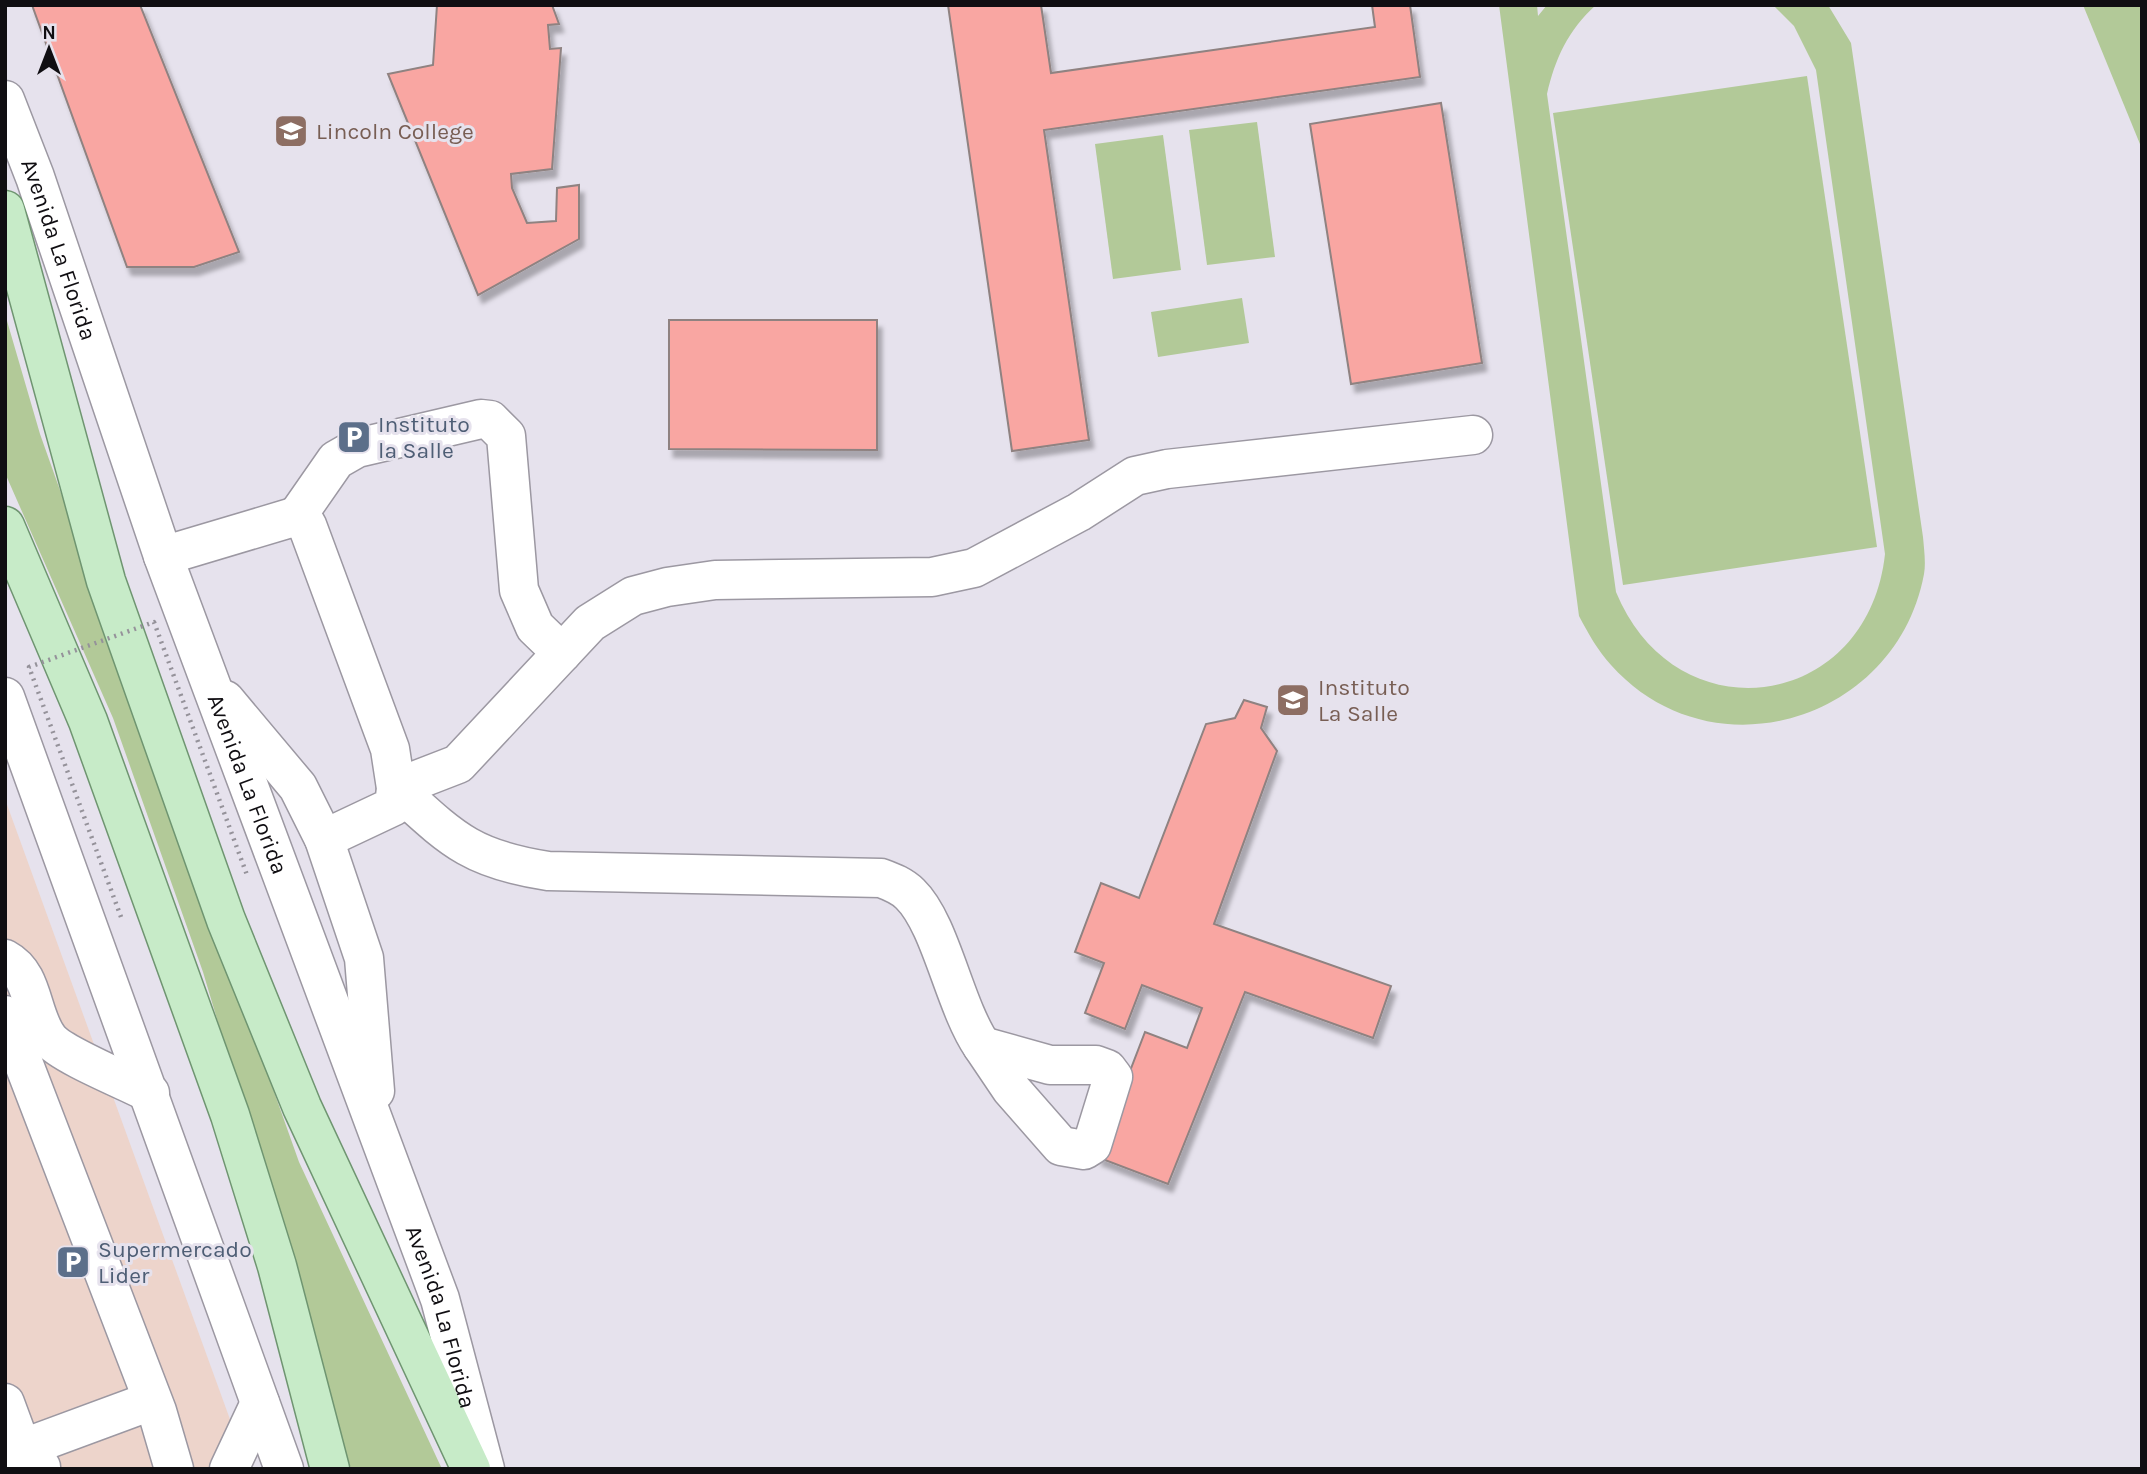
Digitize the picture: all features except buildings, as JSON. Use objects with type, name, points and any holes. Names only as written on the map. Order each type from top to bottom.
[{"type":"main road","name":"Avenida La Florida","points":[[5,209],[106,581],[226,920],[302,1107],[471,1469]]},
{"type":"main road","points":[[5,526],[88,721],[230,1115],[277,1266],[330,1469]]},
{"type":"street","name":"Avenida La Florida","points":[[5,100],[47,211],[163,556],[288,898],[440,1299],[485,1469]]},
{"type":"street","points":[[163,556],[297,516],[336,460],[357,448],[481,419],[490,420],[506,436],[519,590],[535,627],[562,653]]},
{"type":"street","points":[[396,788],[458,764],[590,623],[633,596],[667,587],[741,579],[932,577],[974,568],[1079,512],[1135,476],[1167,469],[1473,435]]},
{"type":"street","points":[[297,516],[307,525],[390,749],[396,788],[394,806],[324,839]]},
{"type":"street","points":[[210,683],[291,778],[324,839],[363,958],[381,1138]]},
{"type":"street","points":[[5,697],[284,1469]]},
{"type":"street","points":[[396,788],[444,832],[479,855],[505,864],[548,871],[881,878],[899,885],[911,895],[927,920],[969,1028],[982,1046]]},
{"type":"street","points":[[5,959],[28,985],[35,1012],[50,1041],[150,1093]]},
{"type":"street","points":[[5,1014],[157,1411],[174,1469]]},
{"type":"street","points":[[5,1403],[23,1458],[151,1401]]},
{"type":"street","points":[[229,1469],[260,1402]]},
{"type":"path","points":[[121,917],[29,667],[154,622],[247,875]]},
{"type":"shaded area","name":"Supermercado Lider","points":[[5,799],[248,1469],[5,1469]]},
{"type":"green space","points":[[1499,5],[1537,5],[1538,16],[1547,5],[1596,5],[1570,35],[1554,69],[1547,94],[1616,592],[1644,639],[1681,670],[1723,686],[1767,687],[1808,674],[1844,647],[1871,607],[1885,554],[1816,70],[1794,26],[1773,5],[1828,5],[1851,43],[1925,565],[1907,625],[1878,666],[1840,697],[1795,717],[1747,725],[1699,719],[1652,700],[1611,665],[1579,616]]},
{"type":"green space","points":[[2083,5],[2142,5],[2142,149]]},
{"type":"green space","points":[[1807,76],[1877,547],[1623,585],[1553,113]]},
{"type":"green space","points":[[1257,122],[1275,257],[1207,265],[1189,130]]},
{"type":"green space","points":[[1163,135],[1181,270],[1113,279],[1095,144]]},
{"type":"green space","points":[[1242,298],[1249,343],[1158,357],[1151,312]]},
{"type":"green space","points":[[5,314],[40,434],[299,1162],[442,1469],[351,1469],[203,972],[113,718],[5,473]]},
{"type":"place","name":"Lincoln College","points":[[291,131]]},
{"type":"place","name":"Instituto la Salle","points":[[354,437]]},
{"type":"place","name":"Instituto La Salle","points":[[1293,700]]},
{"type":"place","name":"Supermercado Lider","points":[[73,1262]]}]
